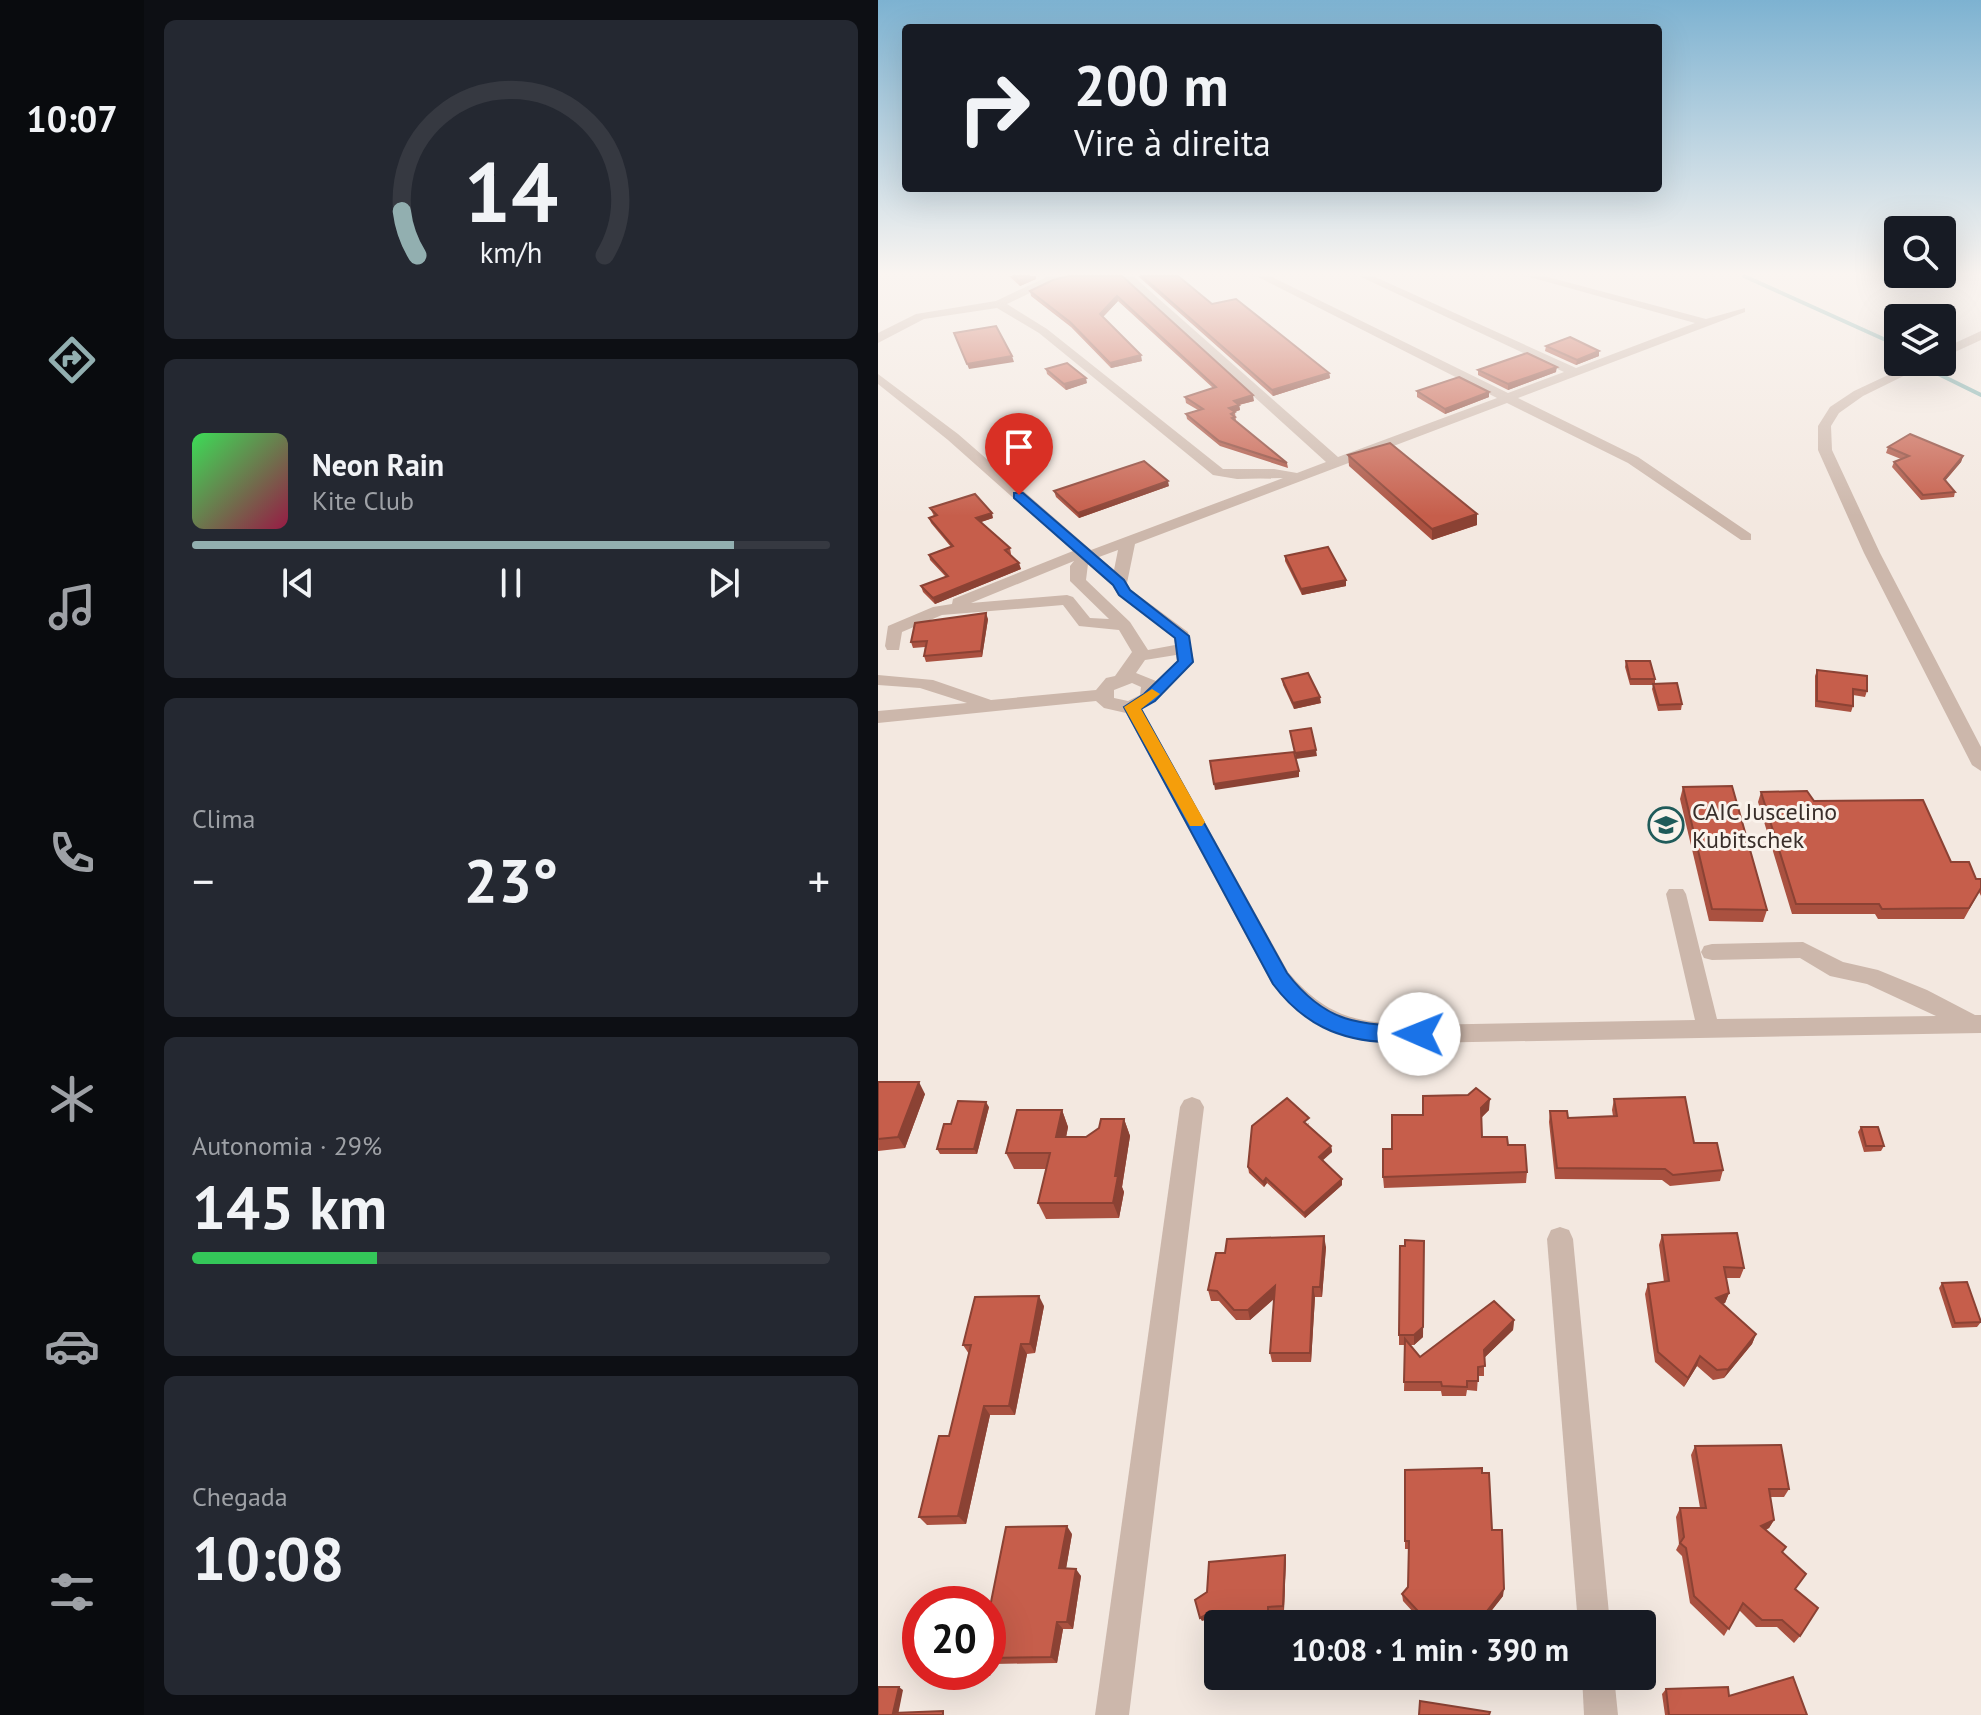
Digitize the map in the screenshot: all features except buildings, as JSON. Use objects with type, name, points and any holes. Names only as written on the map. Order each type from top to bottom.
[{"type":"street","points":[[1074,356],[1218,472],[1238,476],[1278,472],[1296,477]]},
{"type":"street","points":[[1216,356],[1336,463]]},
{"type":"street","points":[[1420,356],[1633,460],[1746,537]]},
{"type":"street","points":[[1539,356],[1574,372]]},
{"type":"street","points":[[893,646],[894,629],[1035,571],[1336,463],[1618,356]]},
{"type":"street","points":[[1897,376],[1851,399],[1827,419],[1823,432],[1825,450],[1872,553],[1981,765]]},
{"type":"street","points":[[878,378],[953,437],[1119,583],[1124,592],[1182,636],[1186,662],[1140,702],[1112,706],[1103,695]]},
{"type":"street","points":[[1119,583],[1128,539]]},
{"type":"street","points":[[1084,555],[1078,566],[1078,581],[1134,635],[1140,656]]},
{"type":"street","points":[[1035,571],[1067,600],[1085,623],[1122,625]]},
{"type":"street","points":[[939,610],[1067,600]]},
{"type":"street","points":[[1103,695],[1105,688],[1122,678],[1140,656],[1185,648]]},
{"type":"street","points":[[1122,678],[1133,677],[1150,684],[1140,702]]},
{"type":"street","points":[[878,680],[912,680],[943,686],[989,706]]},
{"type":"street","points":[[878,717],[1103,695]]},
{"type":"street","points":[[1140,702],[1280,978],[1296,1000],[1329,1024],[1366,1033],[1419,1034],[1976,1024]]},
{"type":"street","points":[[1676,894],[1708,1029]]},
{"type":"street","points":[[1712,952],[1803,950],[1838,970],[1870,976],[1976,1024]]},
{"type":"street","points":[[1112,1715],[1192,1107]]},
{"type":"street","points":[[1560,1239],[1593,1610]]},
{"type":"street","points":[[1599,1690],[1601,1715]]},
{"type":"waterway","points":[[1942,376],[1981,395]]},
{"type":"slow traffic","points":[[1152,694],[1132,707],[1196,822]]},
{"type":"place","name":"CAIC Juscelino Kubitschek","points":[[1666,825]]},
{"type":"route","points":[[1019,495],[1119,583],[1124,592],[1182,636],[1186,662],[1142,703],[1132,707],[1280,978],[1296,1000],[1329,1024],[1366,1033],[1419,1034]]}]
